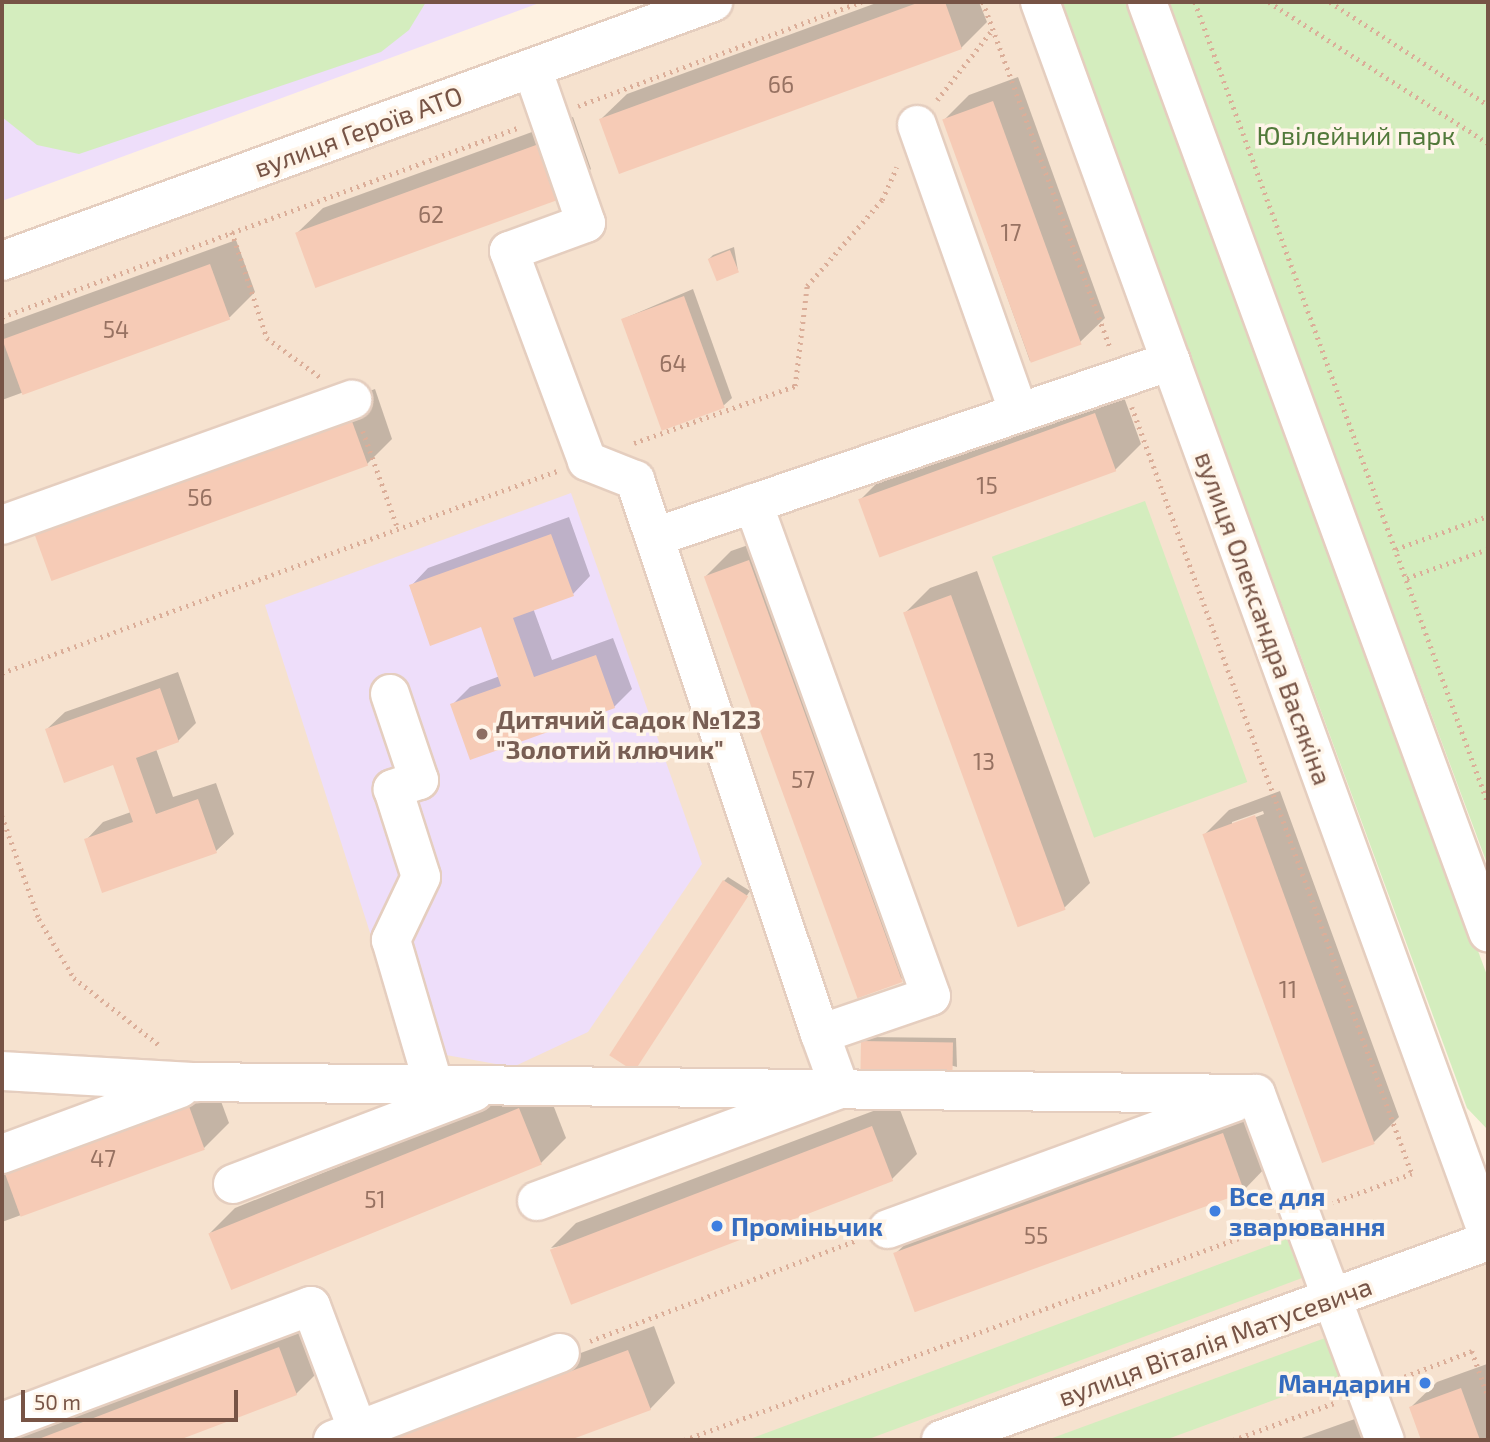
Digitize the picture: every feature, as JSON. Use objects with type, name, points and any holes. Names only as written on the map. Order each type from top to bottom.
[{"type":"street","name":"вулиця Героїв АТО","points":[[2,261],[713,2]]},
{"type":"street","name":"вулиця Олександра Васякіна","points":[[1040,2],[1488,1234]]},
{"type":"street","points":[[1147,2],[1488,932]]},
{"type":"street","points":[[532,68],[586,223],[509,251],[587,460],[635,480],[839,1089]]},
{"type":"street","points":[[917,125],[1018,410]]},
{"type":"street","points":[[655,537],[1018,410],[1171,361]]},
{"type":"street","points":[[2,525],[352,400]]},
{"type":"street","points":[[753,503],[931,996],[820,1034]]},
{"type":"street","points":[[390,694],[419,780],[393,789],[421,877],[391,940],[433,1083]]},
{"type":"street","points":[[2,1071],[195,1082],[1256,1094]]},
{"type":"street","points":[[2,1154],[195,1082]]},
{"type":"street","points":[[233,1184],[495,1084]]},
{"type":"street","points":[[537,1201],[839,1089]]},
{"type":"street","points":[[1256,1094],[1384,1440]]},
{"type":"street","points":[[888,1229],[1256,1094]]},
{"type":"street","name":"вулиця Віталія Матусевича","points":[[941,1440],[1488,1241]]},
{"type":"street","points":[[2,1422],[311,1306],[345,1435],[560,1353]]},
{"type":"path","points":[[2,317],[860,2]]},
{"type":"path","points":[[684,1440],[1412,1174],[983,2]]},
{"type":"path","points":[[1195,2],[1488,803]]},
{"type":"path","points":[[1269,2],[1488,143]]},
{"type":"path","points":[[1330,2],[1488,105]]},
{"type":"path","points":[[2,673],[795,386],[807,286],[882,200],[917,125],[993,29]]},
{"type":"path","points":[[1396,549],[1488,516]]},
{"type":"path","points":[[1407,578],[1488,549]]},
{"type":"path","points":[[2,816],[39,919],[74,978],[166,1049]]},
{"type":"path","points":[[560,1353],[888,1229]]},
{"type":"path","points":[[1472,1351],[1488,1396]]},
{"type":"shaded area","points":[[2,2],[542,2],[2,201]]},
{"type":"shaded area","points":[[713,2],[1040,2],[1488,1234],[1488,1440],[2,1440],[2,261]]},
{"type":"shaded area","name":"Дитячий садок №123 \"Золотий ключик\"","points":[[571,493],[702,864],[588,1032],[513,1067],[407,1048],[265,605]]},
{"type":"green space","points":[[2,2],[426,2],[409,30],[381,52],[79,154],[37,145],[2,117]]},
{"type":"green space","points":[[1060,2],[1129,2],[1488,978],[1488,1130],[1467,1108]]},
{"type":"green space","name":"Ювілейний парк","points":[[1166,2],[1488,2],[1488,866],[1273,291]]},
{"type":"green space","points":[[1145,501],[1247,782],[1094,838],[992,557]]},
{"type":"green space","points":[[1287,1239],[1302,1278],[866,1440],[747,1440]]},
{"type":"green space","points":[[1325,1338],[1339,1376],[1165,1440],[1047,1440]]},
{"type":"building","points":[[920,2],[945,2],[962,49],[619,174],[599,119]]},
{"type":"building","points":[[993,101],[1082,344],[1031,363],[942,119]]},
{"type":"building","points":[[547,141],[567,196],[315,288],[295,233]]},
{"type":"building","points":[[730,250],[739,272],[717,281],[708,259]]},
{"type":"building","points":[[210,264],[230,319],[23,395],[2,340]]},
{"type":"building","points":[[684,296],[725,408],[662,431],[621,319]]},
{"type":"building","points":[[349,413],[368,466],[51,581],[32,528]]},
{"type":"building","points":[[1095,413],[1116,471],[879,557],[858,499]]},
{"type":"building","points":[[551,534],[574,596],[513,618],[534,677],[596,655],[615,708],[470,760],[450,704],[501,686],[481,627],[430,646],[409,585]]},
{"type":"building","points":[[749,560],[903,982],[857,998],[704,576]]},
{"type":"building","points":[[951,595],[1066,910],[1018,927],[903,612]]},
{"type":"building","points":[[160,688],[179,742],[136,758],[156,814],[198,799],[217,853],[102,893],[84,839],[133,822],[113,765],[64,783],[45,729]]},
{"type":"building","points":[[1255,815],[1375,1144],[1322,1163],[1202,834]]},
{"type":"building","points":[[723,880],[748,896],[634,1072],[609,1055]]},
{"type":"building","points":[[861,1041],[953,1043],[952,1074],[860,1072]]},
{"type":"building","points":[[186,1098],[205,1150],[21,1217],[2,1165]]},
{"type":"building","points":[[519,1108],[542,1165],[231,1290],[208,1233]]},
{"type":"building","points":[[872,1126],[893,1181],[571,1305],[550,1250]]},
{"type":"building","points":[[1223,1133],[1245,1192],[915,1312],[893,1253]]},
{"type":"building","points":[[279,1347],[297,1395],[179,1440],[36,1440]]},
{"type":"building","points":[[628,1350],[651,1410],[570,1440],[385,1440]]},
{"type":"building","points":[[1461,1388],[1480,1440],[1421,1440],[1409,1407]]},
{"type":"place","name":"Дитячий садок №123 \"Золотий ключик\"","points":[[482,734]]},
{"type":"place","name":"Все для зварювання","points":[[1215,1211]]},
{"type":"place","name":"Проміньчик","points":[[717,1226]]},
{"type":"place","name":"Мандарин","points":[[1425,1383]]}]
